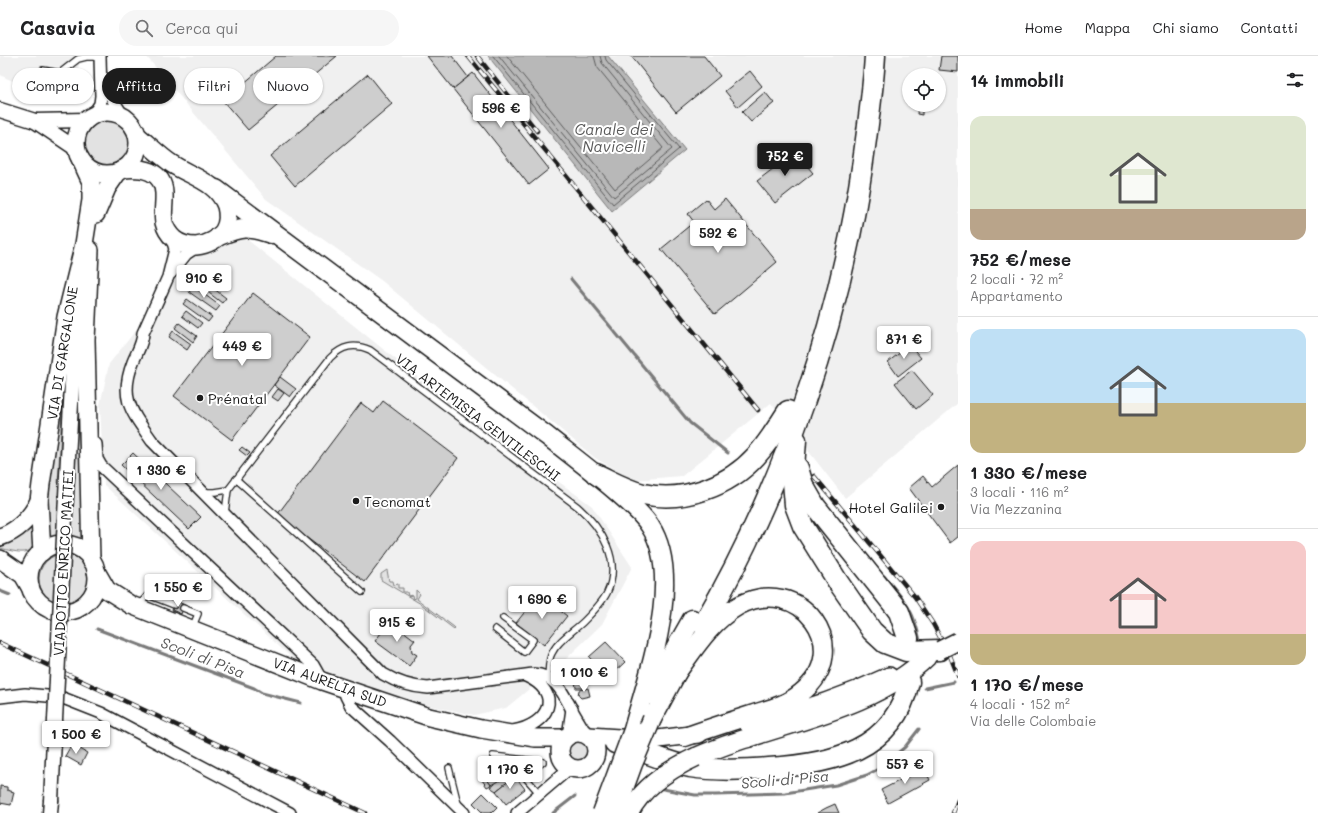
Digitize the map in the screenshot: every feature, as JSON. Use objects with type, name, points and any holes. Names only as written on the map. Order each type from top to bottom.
[{"type":"highway","points":[[862,56],[853,144],[840,227],[794,413],[795,456],[793,493],[795,505],[803,526],[838,582],[872,630],[885,643],[899,649],[934,654]]},
{"type":"highway","points":[[615,813],[641,745],[701,625],[740,556],[828,323],[850,239],[868,130],[875,56]]},
{"type":"highway","points":[[216,189],[596,474],[640,514],[655,535],[660,547],[664,569],[664,589],[651,664],[624,737],[602,813]]},
{"type":"highway","points":[[219,236],[234,230],[250,228],[281,238]]},
{"type":"highway","points":[[596,474],[629,490],[657,496],[676,496],[702,491],[725,481],[750,463],[794,413]]},
{"type":"highway","points":[[795,456],[804,484],[815,506],[893,604],[901,617],[908,638]]},
{"type":"highway","points":[[624,737],[653,688],[701,625],[726,615],[738,606],[760,599],[784,599],[800,606],[813,619],[822,634],[824,655],[819,670],[813,681],[803,693],[781,705],[685,737]]},
{"type":"highway","points":[[629,813],[636,802],[652,784],[672,770],[696,757],[871,695],[913,671],[934,654]]},
{"type":"highway","points":[[624,737],[630,747],[673,763],[699,768],[756,769],[791,766],[829,760],[857,750],[880,734],[891,722],[900,706],[909,682]]},
{"type":"main road","points":[[121,170],[131,163],[136,154],[138,144],[134,128],[123,116],[107,112],[89,118],[78,134],[79,154],[88,167],[98,172],[108,174],[121,170],[142,168],[159,178],[164,193],[162,210],[164,224],[177,242],[183,244],[200,245],[211,242],[219,236],[226,226],[227,210],[216,189],[198,177],[172,165],[137,136]]},
{"type":"main road","name":"VIA DI GARGALONE","points":[[79,154],[91,182],[92,191],[87,246],[86,387],[93,566]]},
{"type":"main road","name":"VIA DI GARGALONE","points":[[40,554],[39,501],[66,317],[99,203],[109,183],[121,170]]},
{"type":"main road","points":[[0,537],[13,531],[29,518],[39,501]]},
{"type":"main road","points":[[0,553],[14,556],[40,554],[55,546],[69,545],[82,550],[93,566],[96,581],[94,590],[90,599],[83,606],[70,611],[61,612],[52,610],[40,603],[34,596],[23,575],[0,559]]},
{"type":"main road","points":[[30,587],[30,571],[40,554]]},
{"type":"main road","name":"VIA AURELIA SUD","points":[[93,566],[107,590],[134,606],[322,680],[429,717],[496,732],[565,742]]},
{"type":"main road","name":"VIA AURELIA SUD","points":[[83,606],[99,601],[134,606]]},
{"type":"main road","points":[[588,736],[595,744],[596,753],[594,760],[588,766],[582,768],[571,767],[564,761],[565,742],[577,732],[588,736],[624,737],[650,740],[685,737],[750,724],[811,707],[862,689],[958,641]]},
{"type":"main road","points":[[596,753],[624,737]]},
{"type":"street","points":[[100,60],[110,95],[123,116]]},
{"type":"street","points":[[0,110],[36,121],[89,118],[100,104],[100,60]]},
{"type":"street","points":[[36,121],[79,154]]},
{"type":"street","points":[[170,234],[175,249],[168,277],[143,333],[143,340],[129,376],[127,395],[131,408],[152,441],[375,667],[395,681],[413,687],[438,687],[538,674],[548,677],[562,690],[588,736]]},
{"type":"street","points":[[168,277],[186,254],[200,245]]},
{"type":"street","name":"VIADOTTO ENRICO MATTEI","points":[[51,807],[76,313],[87,246]]},
{"type":"street","points":[[86,387],[93,407],[97,458],[100,464],[314,665],[322,680]]},
{"type":"street","points":[[90,477],[107,472]]},
{"type":"street","points":[[496,732],[510,732],[526,728],[537,723],[544,715],[548,701],[544,689],[535,680],[525,675]]},
{"type":"street","points":[[344,687],[346,696],[351,706],[390,741],[462,811]]},
{"type":"street","points":[[0,697],[25,694],[47,696]]},
{"type":"street","points":[[63,698],[101,713],[290,813]]},
{"type":"street","points":[[565,742],[572,709]]},
{"type":"street","points":[[517,813],[571,767]]},
{"type":"lane","points":[[66,68],[78,59],[86,57],[100,60]]},
{"type":"lane","name":"VIA ARTEMISIA GENTILESCHI","points":[[228,490],[330,358],[346,347],[358,346],[375,354],[584,512],[604,538],[610,550],[612,568],[608,592],[592,613],[554,649],[550,659],[548,677]]},
{"type":"lane","points":[[236,479],[362,592]]},
{"type":"lane","points":[[203,492],[228,490],[225,514]]},
{"type":"lane","points":[[134,606],[148,595],[174,605]]},
{"type":"lane","points":[[183,608],[198,614],[192,629]]},
{"type":"lane","points":[[495,629],[524,652],[533,640],[504,618]]},
{"type":"lane","points":[[493,756],[543,762],[525,777],[540,794]]},
{"type":"lane","points":[[449,768],[462,811]]},
{"type":"shaded area","points":[[0,56],[80,56],[78,68],[12,68],[12,81],[0,74]]},
{"type":"shaded area","points":[[146,56],[488,56],[612,211],[685,150],[608,56],[958,56],[958,403],[845,498],[771,403],[682,476],[633,480],[595,458],[382,281],[266,199],[186,104],[245,104],[245,68],[184,68],[184,101],[176,92],[176,68],[156,68]]},
{"type":"shaded area","points":[[107,119],[116,121],[124,126],[129,134],[131,143],[129,152],[124,160],[116,165],[107,167],[98,165],[90,160],[85,152],[83,143],[85,134],[90,126],[98,121]]},
{"type":"shaded area","points":[[244,237],[445,399],[592,506],[632,567],[602,624],[567,658],[506,708],[474,715],[425,705],[295,661],[104,485],[100,405],[109,364],[195,256]]},
{"type":"shaded area","points":[[66,337],[58,483],[73,484],[82,338],[87,544],[67,537],[45,540],[43,524]]},
{"type":"shaded area","points":[[35,518],[36,538],[33,548],[29,551],[19,552],[0,548],[0,539]]},
{"type":"shaded area","points":[[59,554],[69,554],[82,561],[89,574],[89,584],[82,597],[69,604],[59,604],[50,600],[43,593],[39,584],[39,574],[43,565],[50,558]]},
{"type":"shaded area","points":[[387,570],[389,581],[393,581],[394,585],[398,584],[398,588],[403,588],[403,592],[407,592],[408,596],[412,595],[413,599],[416,598],[416,590],[420,594],[417,599],[455,628],[454,629],[421,604],[381,580],[381,574]]},
{"type":"shaded area","points":[[579,741],[586,744],[589,751],[586,758],[579,761],[572,758],[569,751],[572,744]]},
{"type":"water","name":"Canale dei Navicelli","points":[[488,56],[608,56],[685,150],[612,211]]},
{"type":"building","points":[[276,56],[337,56],[323,68],[262,68]]},
{"type":"building","points":[[427,56],[452,56],[468,77],[453,89]]},
{"type":"building","points":[[631,56],[704,56],[720,76],[676,112]]},
{"type":"building","points":[[941,56],[958,56],[958,72],[946,71],[946,68],[939,68]]},
{"type":"building","points":[[750,71],[762,86],[738,107],[725,91]]},
{"type":"building","points":[[473,73],[549,169],[529,185],[453,89]]},
{"type":"building","points":[[368,74],[392,104],[295,186],[270,156]]},
{"type":"building","points":[[253,76],[253,104],[279,104],[248,130],[226,104],[245,104],[245,82]]},
{"type":"building","points":[[765,92],[774,103],[751,122],[742,112]]},
{"type":"building","points":[[917,112],[922,112],[922,115],[917,114]]},
{"type":"building","points":[[795,153],[813,173],[775,203],[757,181]]},
{"type":"building","points":[[706,199],[714,209],[725,199],[777,262],[715,314],[661,249],[694,222],[688,214]]},
{"type":"building","points":[[200,278],[226,298],[222,303],[196,283]]},
{"type":"building","points":[[193,286],[220,306],[216,311],[189,292]]},
{"type":"building","points":[[253,293],[310,337],[232,440],[174,396]]},
{"type":"building","points":[[187,299],[212,317],[208,322],[183,304]]},
{"type":"building","points":[[186,311],[202,323],[198,328],[182,316]]},
{"type":"building","points":[[179,323],[197,336],[193,342],[175,328]]},
{"type":"building","points":[[173,331],[191,344],[187,350],[169,337]]},
{"type":"building","points":[[910,345],[921,358],[898,376],[888,362]]},
{"type":"building","points":[[912,370],[933,395],[916,409],[895,383]]},
{"type":"building","points":[[280,377],[296,389],[290,397],[274,385]]},
{"type":"building","points":[[278,389],[284,393],[278,401],[272,397]]},
{"type":"building","name":"Tecnomat","points":[[383,401],[458,458],[365,582],[277,515],[361,403],[374,413]]},
{"type":"building","points":[[242,447],[250,453],[247,456],[239,450]]},
{"type":"building","points":[[133,453],[201,517],[189,529],[121,465]]},
{"type":"building","name":"Hotel Galilei","points":[[958,465],[958,537],[950,543],[909,488],[923,476],[932,487]]},
{"type":"building","points":[[539,594],[567,616],[544,645],[516,623]]},
{"type":"building","points":[[176,601],[185,605],[181,614],[172,610]]},
{"type":"building","points":[[390,621],[415,640],[411,645],[412,652],[417,655],[409,666],[375,641]]},
{"type":"building","points":[[606,642],[625,662],[608,678],[589,657]]},
{"type":"building","points":[[574,673],[583,673],[584,688],[576,688]]},
{"type":"building","points":[[588,688],[590,696],[581,698],[578,695],[579,690]]},
{"type":"building","points":[[72,744],[87,753],[81,765],[65,756]]},
{"type":"building","points":[[526,763],[529,766],[522,772],[519,769]]},
{"type":"building","points":[[924,768],[930,780],[888,803],[881,790]]},
{"type":"building","points":[[498,770],[503,778],[491,785],[486,778]]},
{"type":"building","points":[[512,772],[515,776],[496,791],[490,787]]},
{"type":"building","points":[[515,776],[525,789],[506,804],[496,791]]},
{"type":"building","points":[[486,778],[491,785],[487,787],[482,780]]},
{"type":"building","points":[[0,786],[7,787],[7,790],[14,792],[11,805],[0,803]]},
{"type":"building","points":[[483,793],[497,807],[491,813],[483,813],[473,803]]},
{"type":"building","points":[[835,804],[839,813],[817,813],[826,808]]},
{"type":"waterway","points":[[571,279],[690,423],[728,453]]},
{"type":"waterway","points":[[884,576],[903,599],[911,613],[918,630],[920,641]]},
{"type":"waterway","name":"Scoli di Pisa","points":[[0,591],[10,595]]},
{"type":"waterway","name":"Scoli di Pisa","points":[[97,629],[254,688],[262,693],[301,703]]},
{"type":"waterway","name":"Scoli di Pisa","points":[[925,688],[954,682]]},
{"type":"waterway","name":"Scoli di Pisa","points":[[658,788],[695,795],[715,795],[785,793],[836,785],[867,775],[880,768],[905,747],[919,729]]},
{"type":"waterway","name":"Scoli di Pisa","points":[[553,813],[575,796]]},
{"type":"railway","points":[[468,56],[758,410]]},
{"type":"railway","points":[[477,56],[537,131]]},
{"type":"railway","points":[[814,476],[915,597],[933,624],[942,641]]},
{"type":"railway","points":[[0,643],[365,813]]},
{"type":"railway","points":[[949,653],[958,676]]},
{"type":"railway","points":[[953,813],[958,800]]},
{"type":"place","name":"Prénatal","points":[[200,398]]},
{"type":"place","name":"Tecnomat","points":[[356,501]]},
{"type":"place","name":"Hotel Galilei","points":[[941,507]]}]
